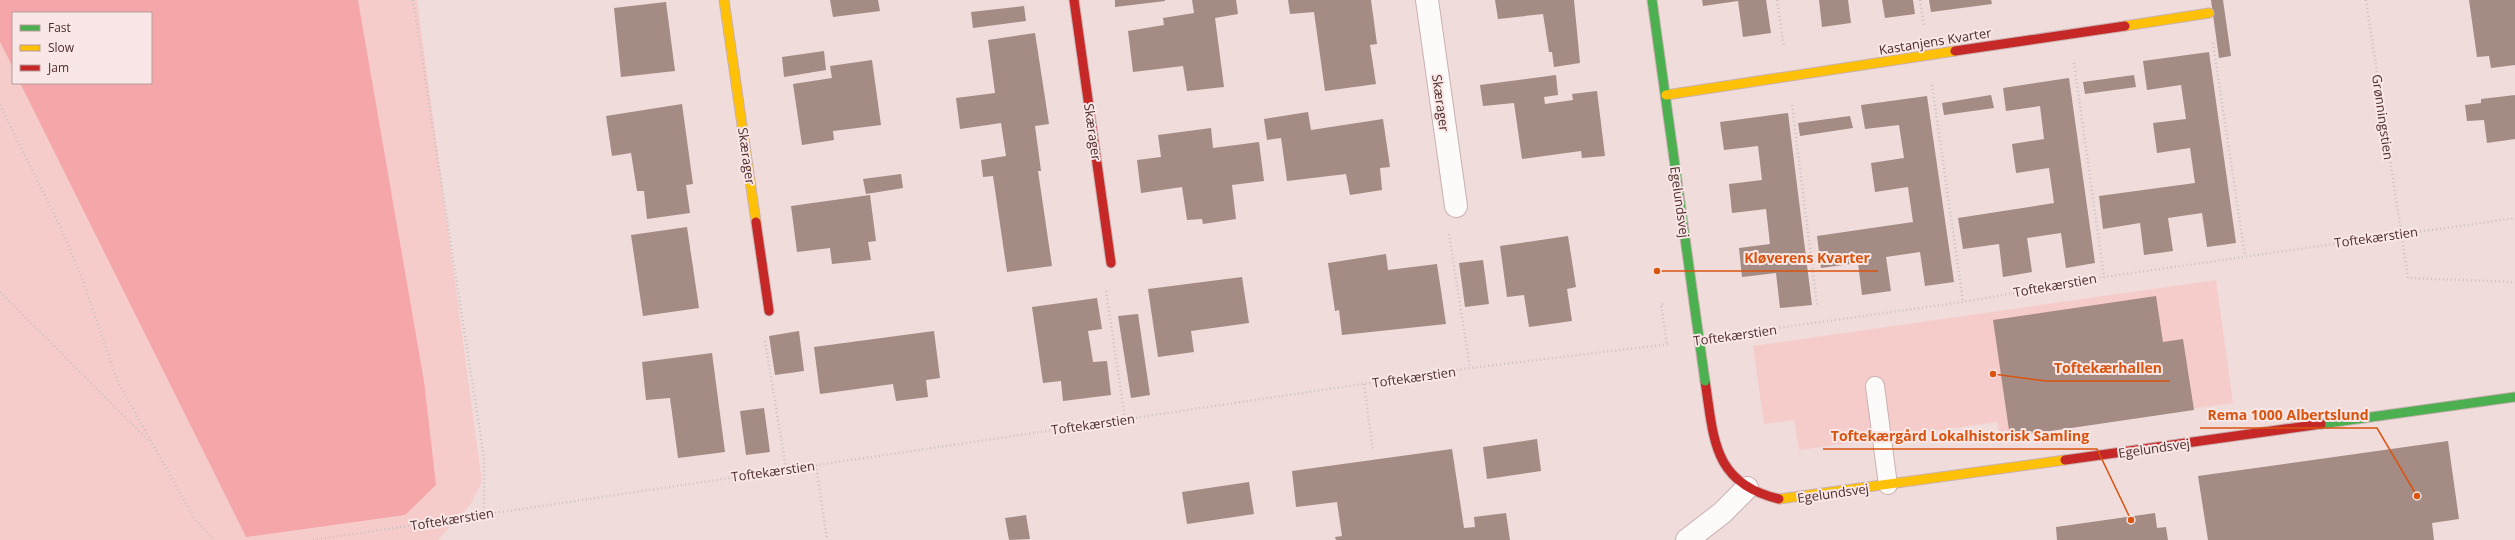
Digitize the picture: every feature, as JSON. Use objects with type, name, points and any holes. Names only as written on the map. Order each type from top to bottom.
[{"type":"street","name":"Skærager","points":[[724,0],[770,311]]},
{"type":"street","name":"Skærager","points":[[1074,0],[1111,263]]},
{"type":"street","name":"Skærager","points":[[1427,0],[1456,206]]},
{"type":"street","name":"Egelundsvej","points":[[1652,0],[1704,381],[1718,454],[1731,472],[1747,488],[1764,496],[1783,500],[2515,398]]},
{"type":"street","name":"Kastanjens Kvarter","points":[[1666,95],[2209,13]]},
{"type":"street","points":[[1687,540],[1722,513],[1747,488]]},
{"type":"lane","points":[[1875,386],[1888,485]]},
{"type":"path","points":[[413,0],[484,458],[484,514]]},
{"type":"path","points":[[1777,0],[1817,305]]},
{"type":"path","points":[[1920,0],[1963,302]]},
{"type":"path","name":"Grønningstien","points":[[2366,0],[2400,234],[2408,278],[2515,282]]},
{"type":"path","points":[[2209,13],[2245,256]]},
{"type":"path","points":[[2070,34],[2104,276]]},
{"type":"path","points":[[0,105],[58,222],[81,275],[117,380],[195,520],[215,540]]},
{"type":"path","points":[[1456,206],[1448,232],[1470,368]]},
{"type":"path","name":"Toftekærstien","points":[[1726,336],[1963,302],[2104,276],[2515,218]]},
{"type":"path","points":[[1111,263],[1106,285],[1125,419]]},
{"type":"path","points":[[0,292],[153,444]]},
{"type":"path","points":[[1661,304],[1667,345]]},
{"type":"path","points":[[770,311],[764,331],[786,469]]},
{"type":"path","name":"Toftekærstien","points":[[313,540],[1470,368],[1674,344]]},
{"type":"path","points":[[1364,384],[1373,451]]},
{"type":"path","points":[[816,465],[827,540]]},
{"type":"shaded area","points":[[0,0],[358,0],[424,381],[436,485],[405,515],[246,537],[20,84],[152,84],[152,12],[12,12],[12,66],[0,42]]},
{"type":"shaded area","points":[[358,0],[417,0],[482,482],[470,505],[438,540],[0,540],[0,42],[12,66],[12,84],[20,84],[246,537],[424,381]]},
{"type":"shaded area","points":[[2216,280],[2233,403],[2000,436],[1997,422],[1799,450],[1794,420],[1764,424],[1753,346]]},
{"type":"building","points":[[830,0],[878,0],[880,11],[833,17]]},
{"type":"building","points":[[1115,0],[1165,0],[1165,1],[1115,7]]},
{"type":"building","points":[[1192,0],[1236,0],[1238,14],[1215,18],[1224,87],[1187,91],[1183,66],[1133,72],[1128,31],[1164,25],[1163,18],[1194,13]]},
{"type":"building","points":[[1288,0],[1371,0],[1377,44],[1370,45],[1376,84],[1325,91],[1314,12],[1290,14]]},
{"type":"building","points":[[1495,0],[1574,0],[1580,63],[1554,67],[1552,52],[1549,52],[1543,14],[1498,19]]},
{"type":"building","points":[[1702,0],[1766,0],[1771,33],[1743,37],[1738,1],[1703,6]]},
{"type":"building","points":[[1819,0],[1848,0],[1851,23],[1822,27]]},
{"type":"building","points":[[1882,0],[1913,0],[1915,14],[1885,18]]},
{"type":"building","points":[[1929,0],[1991,0],[1992,4],[1931,12]]},
{"type":"building","points":[[2211,0],[2223,0],[2231,56],[2219,58]]},
{"type":"building","points":[[2469,0],[2515,0],[2515,65],[2491,68],[2489,56],[2477,57]]},
{"type":"building","points":[[666,2],[675,71],[621,77],[614,8]]},
{"type":"building","points":[[1024,6],[1026,21],[973,28],[971,12]]},
{"type":"building","points":[[1035,33],[1049,124],[1035,126],[1041,171],[1038,171],[1052,266],[1007,272],[993,176],[983,177],[981,160],[1006,156],[1001,123],[960,129],[956,98],[995,93],[988,40]]},
{"type":"building","points":[[824,51],[826,70],[784,77],[782,57]]},
{"type":"building","points":[[2209,52],[2236,243],[2207,247],[2202,213],[2168,218],[2173,251],[2144,255],[2140,223],[2103,229],[2099,196],[2195,183],[2190,148],[2157,153],[2153,123],[2186,119],[2181,85],[2147,90],[2143,61]]},
{"type":"building","points":[[872,60],[881,125],[833,131],[834,140],[802,145],[793,84],[832,78],[830,66]]},
{"type":"building","points":[[1556,75],[1558,95],[1544,97],[1545,104],[1573,100],[1572,94],[1597,91],[1605,156],[1582,158],[1581,151],[1522,159],[1514,103],[1483,106],[1480,85]]},
{"type":"building","points":[[2134,75],[2136,87],[2085,94],[2083,82]]},
{"type":"building","points":[[2069,78],[2095,263],[2066,268],[2061,233],[2027,238],[2032,272],[2003,277],[1999,244],[1963,249],[1958,218],[2054,203],[2049,168],[2016,173],[2012,144],[2044,139],[2040,106],[2006,111],[2003,88]]},
{"type":"building","points":[[1991,95],[1994,108],[1944,115],[1942,103]]},
{"type":"building","points":[[2515,95],[2515,139],[2487,143],[2484,120],[2467,121],[2465,105],[2481,103],[2481,99]]},
{"type":"building","points":[[1927,96],[1954,282],[1925,286],[1920,252],[1886,257],[1891,291],[1862,295],[1858,263],[1821,268],[1817,236],[1913,222],[1908,187],[1875,192],[1871,163],[1904,158],[1899,125],[1865,129],[1861,105]]},
{"type":"building","points":[[682,104],[693,184],[686,185],[690,213],[647,219],[644,191],[637,191],[631,153],[612,156],[606,116]]},
{"type":"building","points":[[1308,112],[1311,130],[1383,119],[1390,167],[1380,168],[1382,190],[1350,195],[1346,174],[1287,181],[1281,138],[1267,140],[1264,119]]},
{"type":"building","points":[[1788,113],[1812,305],[1780,308],[1776,273],[1742,277],[1739,248],[1770,244],[1766,209],[1732,213],[1729,184],[1762,180],[1758,146],[1724,150],[1720,122]]},
{"type":"building","points":[[1850,116],[1853,128],[1800,136],[1798,123]]},
{"type":"building","points":[[1211,128],[1213,148],[1259,142],[1264,181],[1232,185],[1236,219],[1203,224],[1202,219],[1187,220],[1182,187],[1141,193],[1137,160],[1161,157],[1158,135]]},
{"type":"building","points":[[901,174],[903,188],[866,194],[863,179]]},
{"type":"building","points":[[870,195],[876,241],[868,242],[871,260],[832,264],[830,248],[797,252],[791,206]]},
{"type":"building","points":[[687,227],[699,308],[643,316],[631,235]]},
{"type":"building","points":[[1568,236],[1576,287],[1567,289],[1572,321],[1529,327],[1524,295],[1507,297],[1500,246]]},
{"type":"building","points":[[1386,254],[1388,270],[1437,264],[1446,324],[1342,335],[1339,310],[1335,311],[1328,263]]},
{"type":"building","points":[[1483,260],[1489,304],[1465,307],[1459,263]]},
{"type":"building","points":[[1242,277],[1249,323],[1191,331],[1194,352],[1158,357],[1148,289]]},
{"type":"building","points":[[2156,296],[2163,342],[2183,339],[2194,410],[2010,437],[1993,320]]},
{"type":"building","points":[[1097,298],[1102,329],[1088,331],[1093,362],[1107,361],[1111,395],[1063,401],[1061,381],[1043,383],[1032,307]]},
{"type":"building","points":[[1138,314],[1150,395],[1131,398],[1118,316]]},
{"type":"building","points":[[799,331],[804,371],[775,375],[769,336]]},
{"type":"building","points":[[934,331],[940,378],[926,380],[928,397],[896,401],[893,384],[820,394],[814,347]]},
{"type":"building","points":[[712,353],[725,452],[678,458],[670,398],[646,400],[642,362]]},
{"type":"building","points":[[764,408],[770,452],[746,455],[740,411]]},
{"type":"building","points":[[1537,439],[1541,471],[1487,479],[1483,447]]},
{"type":"building","points":[[2448,441],[2459,519],[2432,523],[2434,540],[2208,540],[2198,476]]},
{"type":"building","points":[[1452,449],[1464,528],[1475,527],[1474,517],[1506,513],[1510,540],[1336,540],[1335,537],[1342,536],[1337,502],[1296,507],[1292,471]]},
{"type":"building","points":[[1249,482],[1254,514],[1187,524],[1182,492]]},
{"type":"building","points":[[2155,513],[2157,528],[2166,527],[2168,540],[2057,540],[2056,527]]},
{"type":"building","points":[[1026,515],[1030,539],[1009,540],[1005,518]]},
{"type":"traffic: fast","points":[[1652,0],[1694,303]]},
{"type":"traffic: fast","points":[[1694,303],[1705,381]]},
{"type":"traffic: fast","points":[[2321,424],[2515,397]]},
{"type":"traffic: slow","points":[[724,0],[756,222]]},
{"type":"traffic: slow","points":[[2125,26],[2209,13]]},
{"type":"traffic: slow","points":[[1666,95],[1955,51]]},
{"type":"traffic: slow","points":[[1779,499],[2065,460]]},
{"type":"traffic: jam","points":[[1074,0],[1111,263]]},
{"type":"traffic: jam","points":[[1955,51],[2125,26]]},
{"type":"traffic: jam","points":[[756,222],[769,311]]},
{"type":"traffic: jam","points":[[1705,381],[1715,439],[1720,455],[1729,470],[1740,482],[1757,492],[1779,499]]},
{"type":"traffic: jam","points":[[2065,460],[2321,424]]},
{"type":"place","name":"Kløverens Kvarter","points":[[1657,271]]},
{"type":"place","name":"Toftekærhallen","points":[[1993,374]]},
{"type":"place","name":"Rema 1000 Albertslund","points":[[2417,496]]},
{"type":"place","name":"Toftekærgård Lokalhistorisk Samling","points":[[2131,520]]}]
